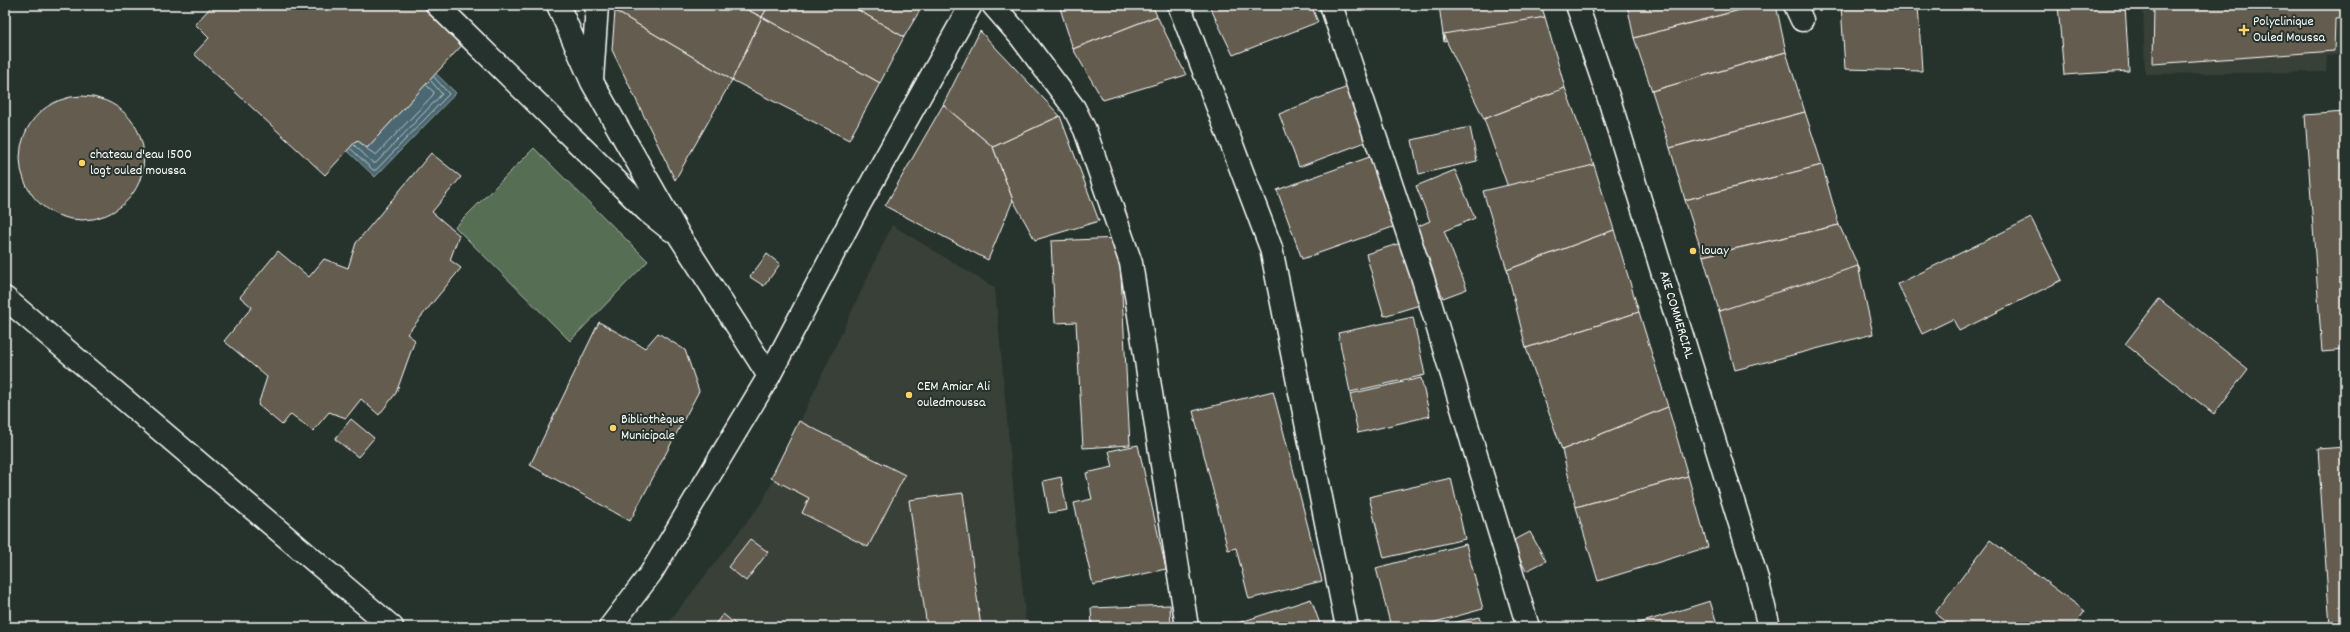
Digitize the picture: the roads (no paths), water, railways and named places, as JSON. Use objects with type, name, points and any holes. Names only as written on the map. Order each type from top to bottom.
[{"type":"street","points":[[438,5],[648,212],[680,237]]},
{"type":"street","points":[[558,5],[592,82],[680,237],[769,376]]},
{"type":"street","points":[[592,82],[597,5]]},
{"type":"street","points":[[610,627],[651,573],[769,376],[853,216],[971,5]]},
{"type":"street","points":[[993,5],[1020,36],[1074,108],[1085,130],[1125,241],[1131,263],[1187,627]]},
{"type":"street","points":[[1179,5],[1271,248],[1347,627]]},
{"type":"street","points":[[1331,5],[1423,279],[1528,627]]},
{"type":"street","name":"AXE COMMERCIAL","points":[[1577,5],[1616,122],[1755,571],[1769,627]]},
{"type":"street","points":[[5,298],[392,627]]},
{"type":"water","points":[[365,5],[456,93],[375,177],[242,50]]},
{"type":"place","name":"Polyclinique Ouled Moussa","points":[[2244,30]]},
{"type":"place","name":"chateau d'eau 1500 logt ouled moussa","points":[[82,163]]},
{"type":"place","name":"louay","points":[[1693,251]]},
{"type":"place","name":"CEM Amiar Ali ouledmoussa","points":[[909,395]]},
{"type":"place","name":"Bibliothèque Municipale","points":[[613,428]]}]
